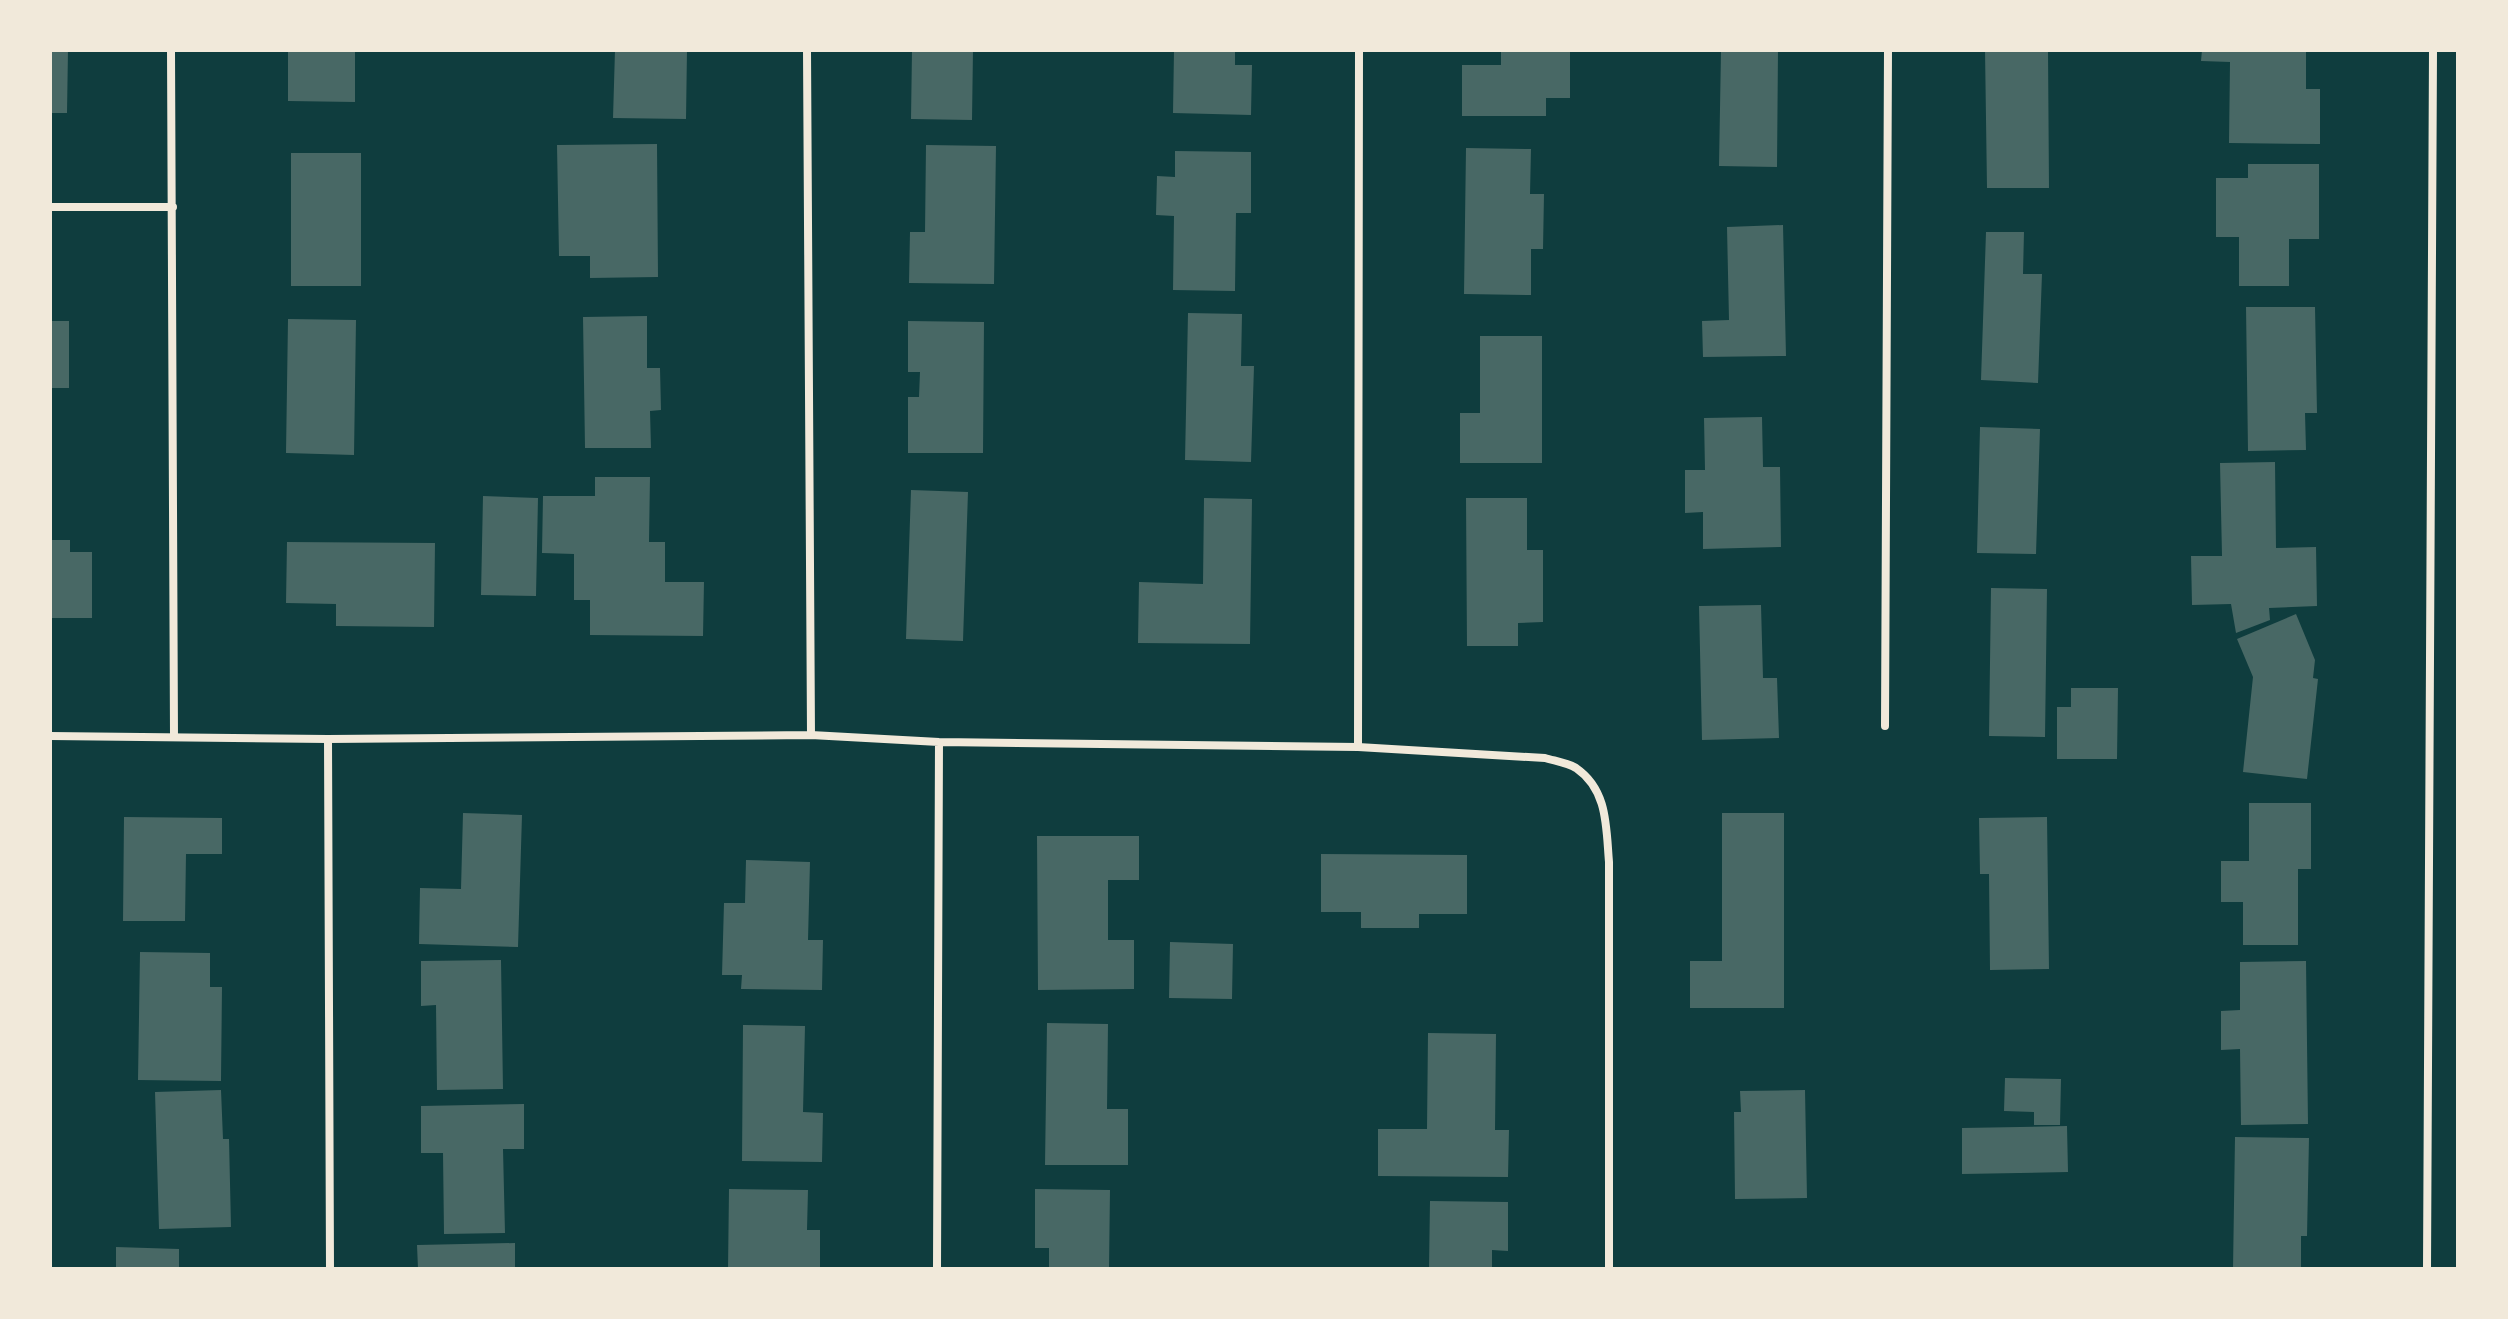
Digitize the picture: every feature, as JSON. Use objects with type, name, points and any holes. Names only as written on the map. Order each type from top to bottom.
[{"type":"street","points":[[171,50],[174,736]]},
{"type":"street","points":[[807,50],[811,735]]},
{"type":"street","points":[[1358,747],[1359,50]]},
{"type":"street","points":[[1885,726],[1888,50]]},
{"type":"street","points":[[2427,1269],[2433,50]]},
{"type":"street","points":[[50,207],[173,207]]},
{"type":"street","points":[[50,736],[328,739],[811,735],[939,742],[1358,747],[1545,758],[1575,767],[1598,790],[1606,819],[1609,862],[1609,1269]]},
{"type":"street","points":[[328,739],[330,1269]]},
{"type":"street","points":[[937,1269],[939,742]]},
{"type":"building","points":[[50,50],[68,50],[67,113],[50,113]]},
{"type":"building","points":[[288,50],[355,50],[355,102],[288,101]]},
{"type":"building","points":[[615,50],[687,50],[686,119],[613,118]]},
{"type":"building","points":[[912,50],[973,50],[972,120],[911,119]]},
{"type":"building","points":[[1174,50],[1235,50],[1235,65],[1252,65],[1251,115],[1173,113]]},
{"type":"building","points":[[1501,50],[1570,50],[1570,98],[1546,98],[1546,116],[1462,116],[1462,65],[1501,65]]},
{"type":"building","points":[[1721,50],[1778,50],[1777,167],[1719,166]]},
{"type":"building","points":[[1985,50],[2048,50],[2049,188],[1987,188]]},
{"type":"building","points":[[2202,50],[2306,50],[2306,89],[2320,89],[2320,144],[2229,143],[2230,62],[2201,61]]},
{"type":"building","points":[[657,144],[658,277],[590,278],[590,256],[559,256],[557,145]]},
{"type":"building","points":[[926,145],[996,146],[994,284],[909,283],[910,232],[925,232]]},
{"type":"building","points":[[1466,148],[1531,149],[1530,194],[1544,194],[1543,249],[1531,249],[1531,295],[1464,294]]},
{"type":"building","points":[[1175,151],[1251,152],[1251,213],[1236,213],[1235,291],[1173,290],[1174,216],[1156,215],[1157,176],[1175,177]]},
{"type":"building","points":[[291,153],[361,153],[361,286],[291,286]]},
{"type":"building","points":[[2248,164],[2319,164],[2319,239],[2289,239],[2289,286],[2239,286],[2239,237],[2216,237],[2216,178],[2248,178]]},
{"type":"building","points":[[1783,225],[1786,356],[1703,357],[1702,321],[1729,320],[1727,227]]},
{"type":"building","points":[[1986,232],[2024,232],[2023,274],[2042,274],[2038,383],[1981,380]]},
{"type":"building","points":[[2246,307],[2315,307],[2317,413],[2305,413],[2306,450],[2248,451]]},
{"type":"building","points":[[1188,313],[1242,314],[1241,366],[1254,366],[1251,462],[1185,460]]},
{"type":"building","points":[[647,316],[647,368],[660,368],[661,410],[650,411],[651,448],[585,448],[583,317]]},
{"type":"building","points":[[288,319],[356,320],[354,455],[286,453]]},
{"type":"building","points":[[50,321],[69,321],[69,388],[50,388]]},
{"type":"building","points":[[908,321],[984,322],[983,453],[908,453],[908,397],[919,397],[920,372],[908,372]]},
{"type":"building","points":[[1480,336],[1542,336],[1542,463],[1460,463],[1460,413],[1480,413]]},
{"type":"building","points":[[1762,417],[1763,467],[1780,467],[1781,547],[1703,549],[1703,512],[1685,513],[1685,470],[1705,470],[1704,418]]},
{"type":"building","points":[[1980,427],[2040,429],[2036,554],[1977,553]]},
{"type":"building","points":[[2275,462],[2276,548],[2316,547],[2317,606],[2269,608],[2270,620],[2236,633],[2231,604],[2192,605],[2191,556],[2222,556],[2220,463]]},
{"type":"building","points":[[595,477],[650,477],[649,542],[665,542],[665,582],[704,582],[703,636],[590,635],[590,600],[574,600],[574,554],[542,553],[543,496],[595,496]]},
{"type":"building","points":[[911,490],[968,492],[963,641],[906,639]]},
{"type":"building","points":[[483,496],[538,498],[536,596],[481,595]]},
{"type":"building","points":[[1204,498],[1252,499],[1250,644],[1138,643],[1139,582],[1203,584]]},
{"type":"building","points":[[1466,498],[1527,498],[1527,550],[1543,550],[1543,622],[1518,623],[1518,646],[1467,646]]},
{"type":"building","points":[[50,540],[70,540],[70,552],[92,552],[92,618],[50,618]]},
{"type":"building","points":[[287,542],[435,543],[434,627],[336,626],[336,604],[286,603]]},
{"type":"building","points":[[1991,588],[2047,589],[2045,737],[1989,736]]},
{"type":"building","points":[[1761,605],[1763,678],[1777,678],[1779,738],[1702,740],[1699,606]]},
{"type":"building","points":[[2296,614],[2315,660],[2313,678],[2318,679],[2307,779],[2243,772],[2253,677],[2237,639]]},
{"type":"building","points":[[2071,688],[2118,688],[2117,759],[2057,759],[2057,707],[2071,707]]},
{"type":"building","points":[[2249,803],[2311,803],[2311,869],[2298,869],[2298,945],[2243,945],[2243,902],[2221,902],[2221,861],[2249,861]]},
{"type":"building","points":[[463,813],[522,815],[518,947],[419,944],[420,888],[461,889]]},
{"type":"building","points":[[1722,813],[1784,813],[1784,1008],[1690,1008],[1690,961],[1722,961]]},
{"type":"building","points":[[124,817],[222,818],[222,854],[186,854],[185,921],[123,921]]},
{"type":"building","points":[[2047,817],[2049,969],[1990,970],[1989,874],[1980,874],[1979,818]]},
{"type":"building","points":[[1037,836],[1139,836],[1139,880],[1108,880],[1108,940],[1134,940],[1134,989],[1038,990]]},
{"type":"building","points":[[1321,854],[1467,855],[1467,914],[1419,914],[1419,928],[1361,928],[1361,912],[1321,912]]},
{"type":"building","points":[[746,860],[810,862],[808,940],[823,940],[822,990],[741,989],[742,975],[722,975],[724,903],[745,903]]},
{"type":"building","points":[[1170,942],[1233,944],[1232,999],[1169,998]]},
{"type":"building","points":[[140,952],[210,953],[210,987],[222,987],[221,1081],[138,1080]]},
{"type":"building","points":[[501,960],[503,1089],[437,1090],[436,1005],[421,1006],[421,961]]},
{"type":"building","points":[[2306,961],[2308,1124],[2241,1125],[2240,1049],[2221,1050],[2221,1011],[2240,1010],[2240,962]]},
{"type":"building","points":[[1047,1023],[1108,1024],[1107,1109],[1128,1109],[1128,1165],[1045,1165]]},
{"type":"building","points":[[743,1025],[805,1026],[803,1112],[823,1113],[822,1162],[742,1161]]},
{"type":"building","points":[[1428,1033],[1496,1034],[1495,1130],[1509,1130],[1508,1177],[1378,1176],[1378,1129],[1427,1129]]},
{"type":"building","points":[[2005,1078],[2061,1079],[2060,1125],[2034,1125],[2034,1112],[2004,1111]]},
{"type":"building","points":[[221,1090],[223,1139],[229,1139],[231,1227],[159,1229],[155,1092]]},
{"type":"building","points":[[1805,1090],[1807,1198],[1735,1199],[1734,1112],[1741,1112],[1740,1091]]},
{"type":"building","points":[[524,1104],[524,1149],[503,1149],[505,1233],[444,1234],[443,1153],[421,1153],[421,1106]]},
{"type":"building","points":[[2067,1126],[2068,1172],[1962,1174],[1962,1128]]},
{"type":"building","points":[[2235,1137],[2309,1138],[2307,1236],[2301,1236],[2301,1269],[2233,1269]]},
{"type":"building","points":[[729,1189],[808,1190],[807,1230],[820,1230],[820,1269],[728,1269]]},
{"type":"building","points":[[1035,1189],[1110,1190],[1109,1269],[1049,1269],[1049,1248],[1035,1248]]},
{"type":"building","points":[[1430,1201],[1508,1202],[1508,1251],[1492,1250],[1492,1269],[1429,1269]]},
{"type":"building","points":[[515,1243],[515,1269],[418,1269],[417,1245]]},
{"type":"building","points":[[116,1247],[179,1249],[179,1269],[116,1269]]}]
